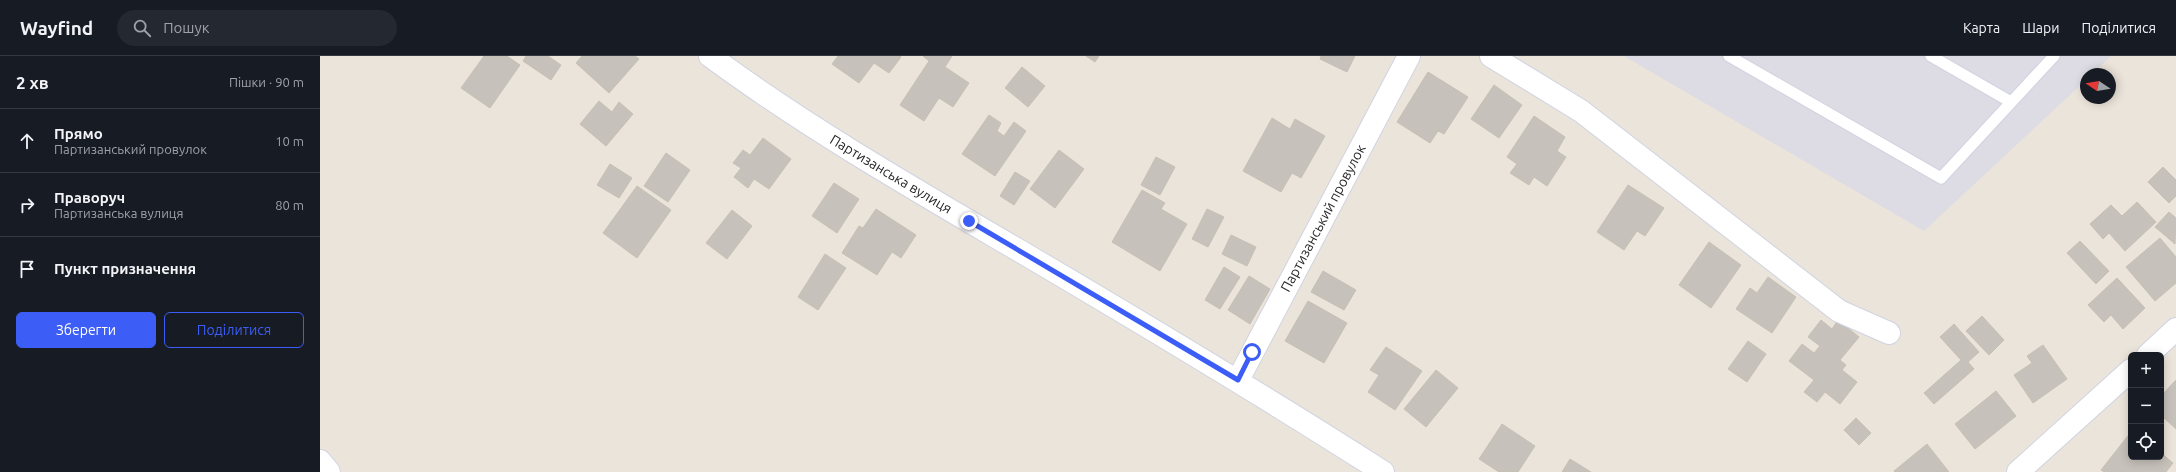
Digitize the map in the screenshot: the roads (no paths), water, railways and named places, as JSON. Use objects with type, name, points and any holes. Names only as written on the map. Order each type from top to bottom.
[{"type":"street","name":"Партизанська вулиця","points":[[710,56],[744,81],[875,166],[1238,380],[1383,472]]},
{"type":"street","name":"Партизанський провулок","points":[[1238,380],[1409,56]]},
{"type":"street","points":[[1491,56],[1581,111],[1839,311],[1889,333]]},
{"type":"street","points":[[2151,352],[2176,329]]},
{"type":"street","points":[[2018,472],[2128,373]]},
{"type":"street","points":[[320,461],[330,472]]},
{"type":"lane","points":[[1730,56],[1941,178],[2054,56]]},
{"type":"lane","points":[[1931,56],[2011,102]]}]
